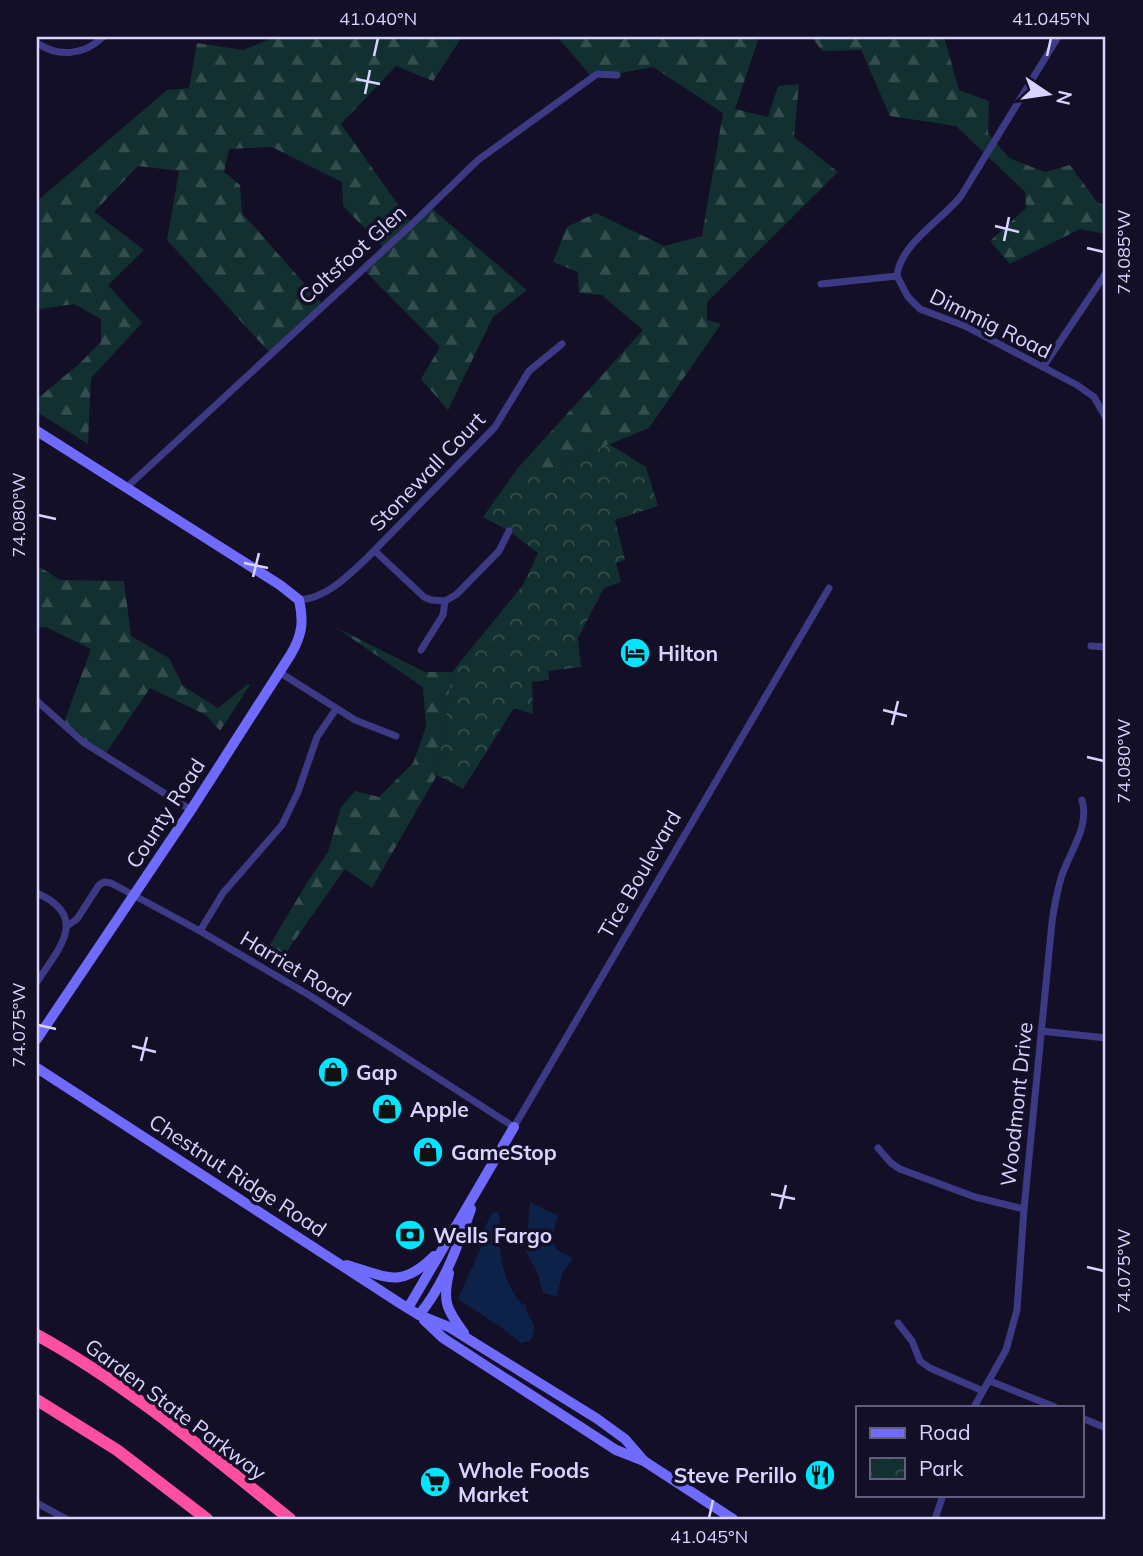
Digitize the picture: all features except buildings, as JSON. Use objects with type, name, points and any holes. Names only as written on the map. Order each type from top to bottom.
[{"type":"highway","name":"Garden State Parkway","points":[[37,1335],[81,1361],[152,1411],[290,1519]]},
{"type":"highway","points":[[37,1400],[117,1450],[207,1519]]},
{"type":"main road","points":[[37,431],[271,578],[299,600]]},
{"type":"main road","name":"County Road","points":[[37,1040],[191,810],[301,636],[303,618],[299,600]]},
{"type":"main road","points":[[37,1024],[50,1018]]},
{"type":"main road","name":"Chestnut Ridge Road","points":[[37,1068],[419,1315],[443,1338],[616,1450],[644,1461],[733,1519]]},
{"type":"main road","name":"Tice Boulevard","points":[[408,1308],[513,1127]]},
{"type":"main road","name":"Tice Boulevard","points":[[419,1315],[434,1295],[454,1255],[482,1179]]},
{"type":"main road","points":[[336,1262],[388,1277],[402,1278],[417,1271],[445,1245]]},
{"type":"main road","points":[[454,1255],[445,1301],[449,1313],[469,1339]]},
{"type":"main road","name":"Chestnut Ridge Road","points":[[419,1315],[449,1326],[610,1428],[625,1439],[644,1461]]},
{"type":"street","points":[[37,43],[49,50],[67,53],[88,48],[103,37]]},
{"type":"street","points":[[821,284],[897,276],[901,261],[908,250],[961,196],[1058,37]]},
{"type":"street","name":"Coltsfoot Glen","points":[[127,487],[478,160],[597,74],[617,75]]},
{"type":"street","points":[[1043,367],[1106,273]]},
{"type":"street","name":"Dimmig Road","points":[[897,276],[908,297],[920,309],[965,326],[1043,367],[1094,397],[1106,418]]},
{"type":"street","name":"Stonewall Court","points":[[299,600],[314,598],[334,586],[375,551],[495,427],[529,371],[562,344]]},
{"type":"street","points":[[375,551],[424,597],[445,601],[457,594],[499,551],[509,531]]},
{"type":"street","name":"Tice Boulevard","points":[[513,1127],[829,589]]},
{"type":"street","points":[[421,650],[443,615],[445,601]]},
{"type":"street","points":[[1091,646],[1106,647]]},
{"type":"street","points":[[279,672],[363,724],[396,736]]},
{"type":"street","points":[[37,701],[83,742],[191,810]]},
{"type":"street","points":[[200,931],[223,893],[282,825],[298,792],[317,737],[336,709]]},
{"type":"street","name":"Woodmont Drive","points":[[975,1406],[1006,1350],[1017,1310],[1024,1209],[1056,899],[1072,850],[1083,828],[1085,811],[1082,800]]},
{"type":"street","name":"Harriet Road","points":[[67,926],[77,919],[102,883],[111,883],[309,995],[513,1127]]},
{"type":"street","points":[[37,893],[60,908],[67,926],[63,941],[37,982]]},
{"type":"street","points":[[1041,1031],[1106,1038]]},
{"type":"street","points":[[878,1148],[900,1169],[975,1197],[1024,1209]]},
{"type":"street","points":[[898,1323],[912,1341],[920,1361],[984,1391]]},
{"type":"street","points":[[990,1381],[1052,1406]]},
{"type":"street","points":[[1084,1419],[1106,1428]]},
{"type":"street","points":[[935,1519],[943,1496]]},
{"type":"street","points":[[37,1503],[66,1519]]},
{"type":"green space","points":[[275,37],[394,37],[399,41],[403,37],[462,37],[433,81],[396,66],[341,124],[411,223],[430,207],[527,290],[493,317],[448,410],[421,379],[440,347],[363,269],[385,249],[343,206],[342,182],[272,147],[229,149],[224,172],[240,185],[242,213],[325,307],[270,353],[167,240],[179,171],[138,166],[94,212],[144,250],[108,285],[142,323],[91,378],[88,444],[37,412],[37,399],[101,342],[101,319],[74,304],[40,309],[37,306],[37,201],[167,90],[189,88],[197,43],[243,50]]},
{"type":"green space","points":[[557,37],[759,37],[735,109],[768,117],[778,86],[799,84],[794,137],[838,172],[707,302],[707,320],[721,324],[649,428],[550,469],[517,469],[643,330],[602,295],[579,293],[578,272],[553,262],[567,227],[596,213],[664,246],[702,236],[723,113],[653,67],[593,78]]},
{"type":"green space","points":[[812,37],[944,37],[959,90],[989,101],[988,133],[1009,158],[1045,172],[1070,165],[1097,202],[1106,206],[1106,234],[1080,229],[1010,264],[990,241],[1026,208],[1025,192],[956,126],[890,116],[861,50],[822,51]]},
{"type":"green space","points":[[609,444],[646,467],[658,506],[615,520],[625,560],[616,563],[621,582],[604,588],[578,638],[581,667],[548,671],[549,680],[532,682],[533,714],[514,708],[463,789],[437,775],[452,672],[523,585],[538,553],[509,531],[483,517],[517,469],[550,469]]},
{"type":"green space","points":[[37,565],[60,580],[124,581],[131,636],[169,658],[183,686],[218,708],[250,685],[220,731],[206,715],[150,688],[104,756],[62,728],[91,649],[46,627],[37,628]]},
{"type":"green space","points":[[335,627],[425,672],[452,672],[437,775],[372,888],[345,869],[285,954],[265,953],[328,852],[341,807],[355,791],[379,797],[413,763],[426,727],[423,687]]},
{"type":"water","points":[[530,1202],[558,1216],[552,1238],[557,1250],[573,1258],[562,1274],[557,1296],[543,1293],[538,1274],[526,1252]]},
{"type":"water","points":[[497,1212],[500,1216],[500,1251],[505,1273],[515,1294],[522,1304],[526,1305],[534,1325],[530,1341],[521,1343],[458,1299],[482,1245],[484,1235],[481,1230],[492,1213]]},
{"type":"place","name":"Hilton","points":[[635,653]]},
{"type":"place","name":"Gap","points":[[333,1072]]},
{"type":"place","name":"Apple","points":[[387,1109]]},
{"type":"place","name":"GameStop","points":[[428,1152]]},
{"type":"place","name":"Wells Fargo","points":[[410,1235]]},
{"type":"place","name":"Steve Perillo","points":[[820,1475]]},
{"type":"place","name":"Whole Foods Market","points":[[435,1482]]}]
